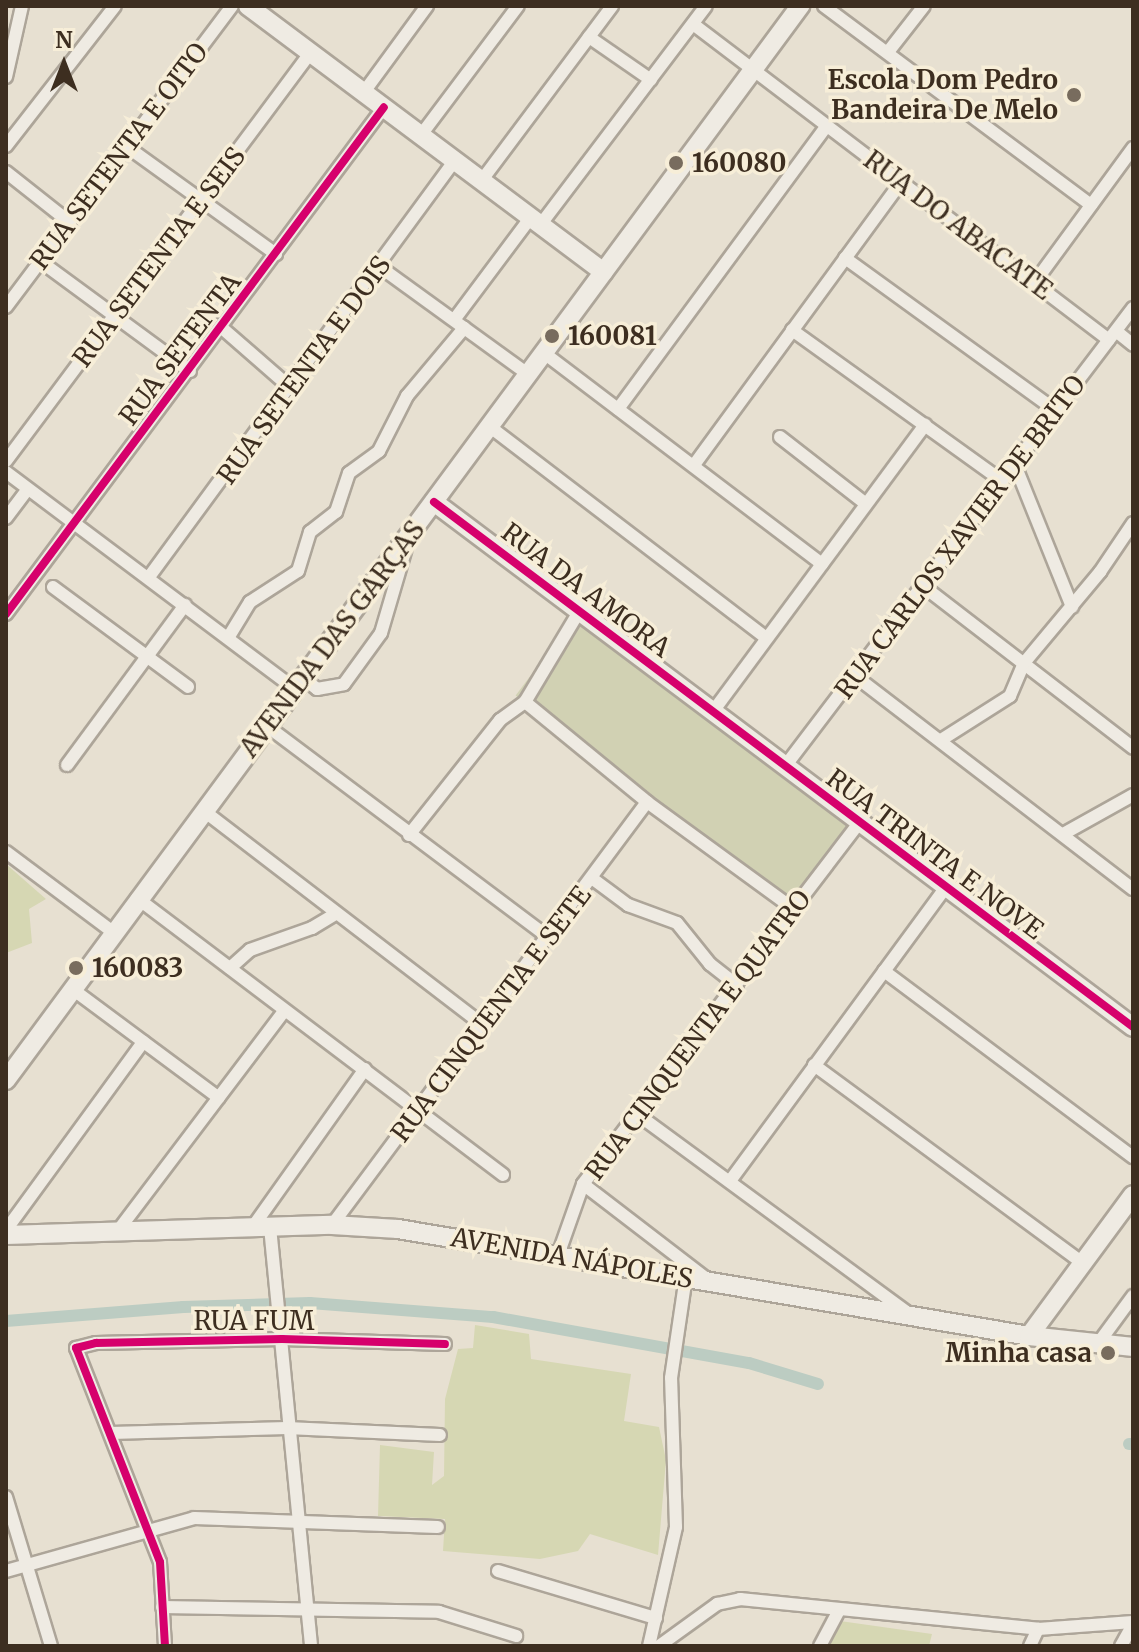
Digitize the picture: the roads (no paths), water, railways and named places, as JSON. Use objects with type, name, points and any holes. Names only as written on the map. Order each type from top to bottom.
[{"type":"main road","points":[[248,6],[604,272]]},
{"type":"main road","name":"AVENIDA DAS GARÇAS","points":[[8,1074],[800,6]]},
{"type":"main road","name":"RUA DA AMORA","points":[[434,502],[714,710]]},
{"type":"main road","name":"RUA TRINTA E NOVE","points":[[714,710],[859,823],[1133,1027]]},
{"type":"main road","points":[[1029,1336],[1133,1195]]},
{"type":"main road","name":"AVENIDA NÁPOLES","points":[[6,1232],[332,1225],[398,1229],[1029,1336],[1133,1347]]},
{"type":"street","points":[[6,146],[115,6]]},
{"type":"street","name":"RUA SETENTA E OITO","points":[[6,307],[232,6]]},
{"type":"street","points":[[421,135],[518,6]]},
{"type":"street","points":[[482,180],[612,6]]},
{"type":"street","points":[[228,638],[250,602],[298,571],[305,560],[310,532],[336,512],[349,473],[379,451],[407,396],[459,324],[706,6]]},
{"type":"street","points":[[824,6],[1091,205]]},
{"type":"street","points":[[888,52],[924,6]]},
{"type":"street","points":[[364,92],[425,7]]},
{"type":"street","points":[[6,12],[21,9],[6,77]]},
{"type":"street","name":"RUA DO ABACATE","points":[[693,24],[1035,282],[1112,335],[1133,345]]},
{"type":"street","points":[[589,37],[651,80]]},
{"type":"street","name":"RUA SETENTA E SEIS","points":[[6,461],[311,52]]},
{"type":"street","name":"RUA SETENTA","points":[[6,614],[384,107]]},
{"type":"street","points":[[618,409],[826,127]]},
{"type":"street","points":[[126,146],[276,254]]},
{"type":"street","points":[[1035,282],[1133,148]]},
{"type":"street","name":"RUA SETENTA E DOIS","points":[[149,577],[292,389],[455,160]]},
{"type":"street","points":[[6,172],[68,221]]},
{"type":"street","points":[[694,465],[901,182]]},
{"type":"street","points":[[845,258],[1055,410]]},
{"type":"street","points":[[40,261],[190,371]]},
{"type":"street","points":[[380,267],[528,374]]},
{"type":"street","name":"RUA CARLOS XAVIER DE BRITO","points":[[786,765],[1133,308]]},
{"type":"street","points":[[222,328],[292,389]]},
{"type":"street","points":[[792,330],[1002,481]]},
{"type":"street","points":[[544,353],[822,564]]},
{"type":"street","points":[[714,710],[925,425]]},
{"type":"street","points":[[489,426],[766,638]]},
{"type":"street","points":[[780,437],[866,504]]},
{"type":"street","points":[[1015,465],[1072,607]]},
{"type":"street","points":[[6,472],[228,638],[299,684],[317,689],[344,684],[381,633],[409,536]]},
{"type":"street","points":[[6,518],[28,489]]},
{"type":"street","points":[[941,740],[1005,702],[1024,663],[1072,607],[1133,523]]},
{"type":"street","points":[[923,586],[1131,742]]},
{"type":"street","points":[[53,587],[188,687]]},
{"type":"street","points":[[67,765],[185,605]]},
{"type":"street","points":[[409,835],[500,720],[525,702],[580,610]]},
{"type":"street","points":[[855,676],[1065,833],[1133,889]]},
{"type":"street","points":[[525,702],[647,802],[794,909]]},
{"type":"street","points":[[267,726],[548,937]]},
{"type":"street","points":[[1065,833],[1133,795]]},
{"type":"street","name":"RUA CINQUENTA E SETE","points":[[332,1225],[593,879],[647,802]]},
{"type":"street","points":[[204,811],[482,1024]]},
{"type":"street","name":"RUA CINQUENTA E QUATRO","points":[[557,1258],[583,1184],[859,823]]},
{"type":"street","points":[[6,852],[113,932]]},
{"type":"street","points":[[593,879],[628,905],[677,923],[710,964],[737,985]]},
{"type":"street","points":[[730,1181],[945,888]]},
{"type":"street","points":[[137,898],[503,1175]]},
{"type":"street","points":[[230,968],[260,945],[312,928],[335,914]]},
{"type":"street","points":[[884,971],[1133,1157]]},
{"type":"street","points":[[71,988],[219,1098]]},
{"type":"street","points":[[117,1232],[284,1011]]},
{"type":"street","points":[[6,1232],[143,1042]]},
{"type":"street","points":[[814,1065],[1083,1263]]},
{"type":"street","points":[[311,1646],[287,1428],[278,1304],[261,1228],[365,1069]]},
{"type":"street","points":[[637,1114],[913,1317]]},
{"type":"street","points":[[583,1184],[711,1282]]},
{"type":"street","points":[[649,1646],[676,1527],[674,1351],[686,1277]]},
{"type":"street","points":[[1097,1345],[1133,1296]]},
{"type":"street","name":"RUA FUM","points":[[111,1433],[77,1361],[76,1348],[96,1343],[282,1339],[445,1344]]},
{"type":"street","points":[[165,1646],[163,1578],[150,1527],[111,1433],[287,1428],[440,1435]]},
{"type":"street","points":[[6,1497],[51,1646]]},
{"type":"street","points":[[6,1571],[150,1527],[194,1518],[438,1527]]},
{"type":"street","points":[[498,1571],[656,1618]]},
{"type":"street","points":[[659,1646],[727,1600],[1038,1629],[1133,1623]]},
{"type":"street","points":[[162,1607],[309,1606],[439,1612],[516,1636]]},
{"type":"street","points":[[820,1646],[839,1611]]},
{"type":"street","points":[[1121,1646],[1133,1623]]},
{"type":"street","points":[[1030,1646],[1038,1629]]},
{"type":"waterway","points":[[6,1321],[183,1307],[310,1303],[493,1317],[749,1363],[818,1384]]},
{"type":"place","name":"Escola Dom Pedro Bandeira De Melo","points":[[1074,95]]},
{"type":"place","name":"160080","points":[[676,163]]},
{"type":"place","name":"160081","points":[[552,336]]},
{"type":"place","name":"160083","points":[[76,968]]},
{"type":"place","name":"Minha casa","points":[[1108,1353]]}]
